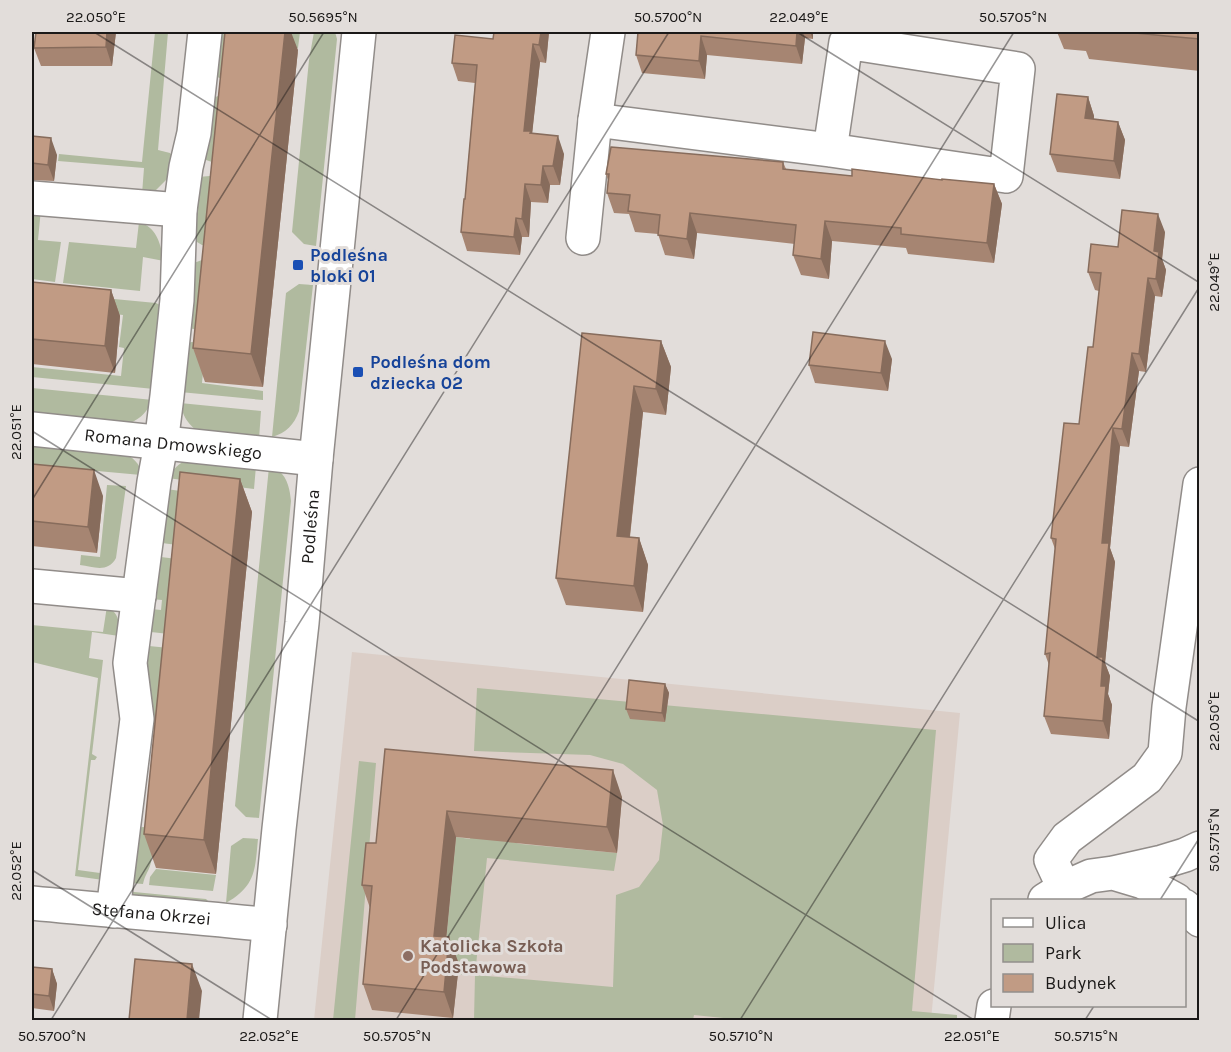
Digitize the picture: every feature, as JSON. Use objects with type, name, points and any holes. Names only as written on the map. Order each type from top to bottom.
[{"type":"street","points":[[112,911],[136,719],[130,663],[161,444],[177,300],[180,210],[194,133],[205,32]]},
{"type":"street","name":"Podleśna","points":[[260,1020],[302,623],[316,459],[359,32]]},
{"type":"street","points":[[583,238],[595,120],[608,32]]},
{"type":"street","points":[[595,120],[830,150],[1006,176],[1018,69],[846,42],[830,150]]},
{"type":"street","points":[[32,198],[180,210]]},
{"type":"street","name":"Romana Dmowskiego","points":[[32,429],[316,459]]},
{"type":"street","points":[[1200,483],[1169,707],[1165,753],[1147,778],[1067,838],[1051,860],[1054,894],[1091,876],[1162,862],[1200,848]]},
{"type":"street","points":[[32,586],[139,596]]},
{"type":"street","points":[[1113,873],[1143,882],[1174,899]]},
{"type":"street","name":"Stefana Okrzei","points":[[32,903],[270,925]]},
{"type":"street","points":[[1186,907],[1200,920]]},
{"type":"shaded area","points":[[352,652],[960,713],[931,1020],[314,1020]]},
{"type":"green space","points":[[155,32],[168,32],[158,150],[170,153],[173,158],[168,178],[155,191],[142,194],[144,168],[58,161],[59,154],[142,162]]},
{"type":"green space","points":[[220,32],[300,32],[298,48],[237,41],[222,79],[215,76]]},
{"type":"green space","points":[[314,32],[335,32],[337,39],[316,246],[304,244],[292,232],[309,60]]},
{"type":"green space","points":[[223,94],[212,162],[203,159],[213,98]]},
{"type":"green space","points":[[210,176],[209,183],[217,185],[215,248],[202,245],[192,239],[198,177]]},
{"type":"green space","points":[[32,208],[41,209],[38,240],[61,242],[55,282],[32,279]]},
{"type":"green space","points":[[139,222],[154,232],[164,261],[143,257],[140,291],[63,283],[69,242],[136,248]]},
{"type":"green space","points":[[202,260],[208,331],[187,328],[191,264]]},
{"type":"green space","points":[[299,284],[313,285],[299,411],[289,428],[272,437],[286,293]]},
{"type":"green space","points":[[93,297],[156,303],[163,309],[154,389],[32,377],[32,367],[121,376],[124,348],[119,347],[123,315],[83,310]]},
{"type":"green space","points":[[186,343],[198,343],[205,352],[202,383],[263,391],[263,400],[180,392]]},
{"type":"green space","points":[[32,388],[153,400],[144,414],[130,423],[32,414]]},
{"type":"green space","points":[[180,403],[261,411],[259,439],[196,430],[185,418]]},
{"type":"green space","points":[[32,442],[122,452],[135,461],[141,475],[32,465]]},
{"type":"green space","points":[[189,459],[256,466],[254,489],[167,478],[179,464]]},
{"type":"green space","points":[[269,467],[278,470],[285,477],[291,501],[259,818],[246,817],[235,806]]},
{"type":"green space","points":[[107,485],[126,486],[116,558],[113,563],[105,567],[80,565],[81,555],[100,557]]},
{"type":"green space","points":[[166,489],[188,492],[177,545],[162,543]]},
{"type":"green space","points":[[157,558],[177,559],[169,634],[151,632],[148,629],[151,609],[161,610],[162,600],[152,599]]},
{"type":"green space","points":[[107,606],[118,619],[119,636],[92,632],[89,658],[103,660],[92,754],[97,757],[91,760],[78,870],[100,873],[103,880],[75,876],[98,678],[32,662],[32,625],[103,632]]},
{"type":"green space","points":[[149,646],[169,648],[160,726],[150,723],[143,664]]},
{"type":"green space","points":[[477,688],[936,730],[912,1011],[957,1015],[957,1020],[743,1020],[694,1015],[693,1020],[474,1020],[475,975],[613,987],[616,895],[639,887],[659,860],[663,825],[657,790],[623,764],[590,755],[474,751]]},
{"type":"green space","points":[[359,761],[376,763],[355,1020],[333,1020]]},
{"type":"green space","points":[[137,828],[151,828],[152,831],[151,862],[143,884],[131,883]]},
{"type":"green space","points":[[471,833],[521,844],[617,853],[614,871],[487,858],[475,975],[458,975],[444,962],[456,837],[470,839]]},
{"type":"green space","points":[[243,838],[258,839],[252,876],[243,890],[226,903],[231,846]]},
{"type":"green space","points":[[156,869],[216,875],[213,891],[149,885],[150,877]]},
{"type":"green space","points":[[124,891],[206,899],[213,906],[126,898]]},
{"type":"building","points":[[36,32],[107,32],[106,47],[34,48]]},
{"type":"building","points":[[225,32],[285,32],[251,354],[193,348]]},
{"type":"building","points":[[494,32],[541,32],[539,45],[533,44],[524,131],[558,136],[553,166],[543,166],[541,185],[525,184],[522,219],[516,218],[514,237],[461,232],[477,65],[452,63],[455,35],[493,39]]},
{"type":"building","points":[[638,32],[797,32],[796,46],[701,36],[699,61],[636,55]]},
{"type":"building","points":[[1125,32],[1200,32],[1200,39],[1166,36]]},
{"type":"building","points":[[1057,94],[1088,97],[1085,118],[1118,122],[1114,161],[1050,154]]},
{"type":"building","points":[[32,136],[51,138],[48,165],[32,163]]},
{"type":"building","points":[[611,147],[783,162],[783,169],[852,176],[852,169],[994,184],[987,243],[901,234],[901,228],[825,221],[821,259],[793,255],[796,225],[690,213],[687,239],[658,235],[660,215],[628,211],[630,195],[607,193],[609,174],[606,174]]},
{"type":"building","points":[[1122,210],[1158,214],[1154,251],[1159,252],[1156,279],[1148,278],[1139,354],[1132,353],[1122,429],[1113,428],[1102,543],[1109,543],[1097,657],[1103,657],[1101,686],[1106,686],[1103,721],[1044,716],[1050,653],[1045,654],[1056,539],[1051,538],[1064,423],[1079,424],[1088,347],[1093,347],[1101,273],[1088,272],[1091,244],[1118,247]]},
{"type":"building","points":[[32,282],[111,290],[105,346],[32,339]]},
{"type":"building","points":[[813,332],[885,341],[881,373],[809,365]]},
{"type":"building","points":[[582,333],[661,341],[656,389],[634,386],[617,536],[639,538],[634,586],[556,578]]},
{"type":"building","points":[[32,464],[94,470],[88,527],[32,521]]},
{"type":"building","points":[[180,472],[240,479],[204,840],[144,834]]},
{"type":"building","points":[[629,680],[665,684],[662,713],[626,709]]},
{"type":"building","points":[[385,749],[613,770],[607,827],[447,811],[434,936],[449,937],[444,992],[363,984],[372,886],[362,885],[366,843],[376,843]]},
{"type":"building","points":[[135,959],[192,964],[187,1020],[129,1020]]},
{"type":"building","points":[[32,967],[52,969],[49,996],[32,994]]},
{"type":"place","name":"Podleśna bloki 01","points":[[298,265]]},
{"type":"place","name":"Podleśna dom dziecka 02","points":[[358,372]]},
{"type":"place","name":"Katolicka Szkoła Podstawowa","points":[[408,956]]}]
